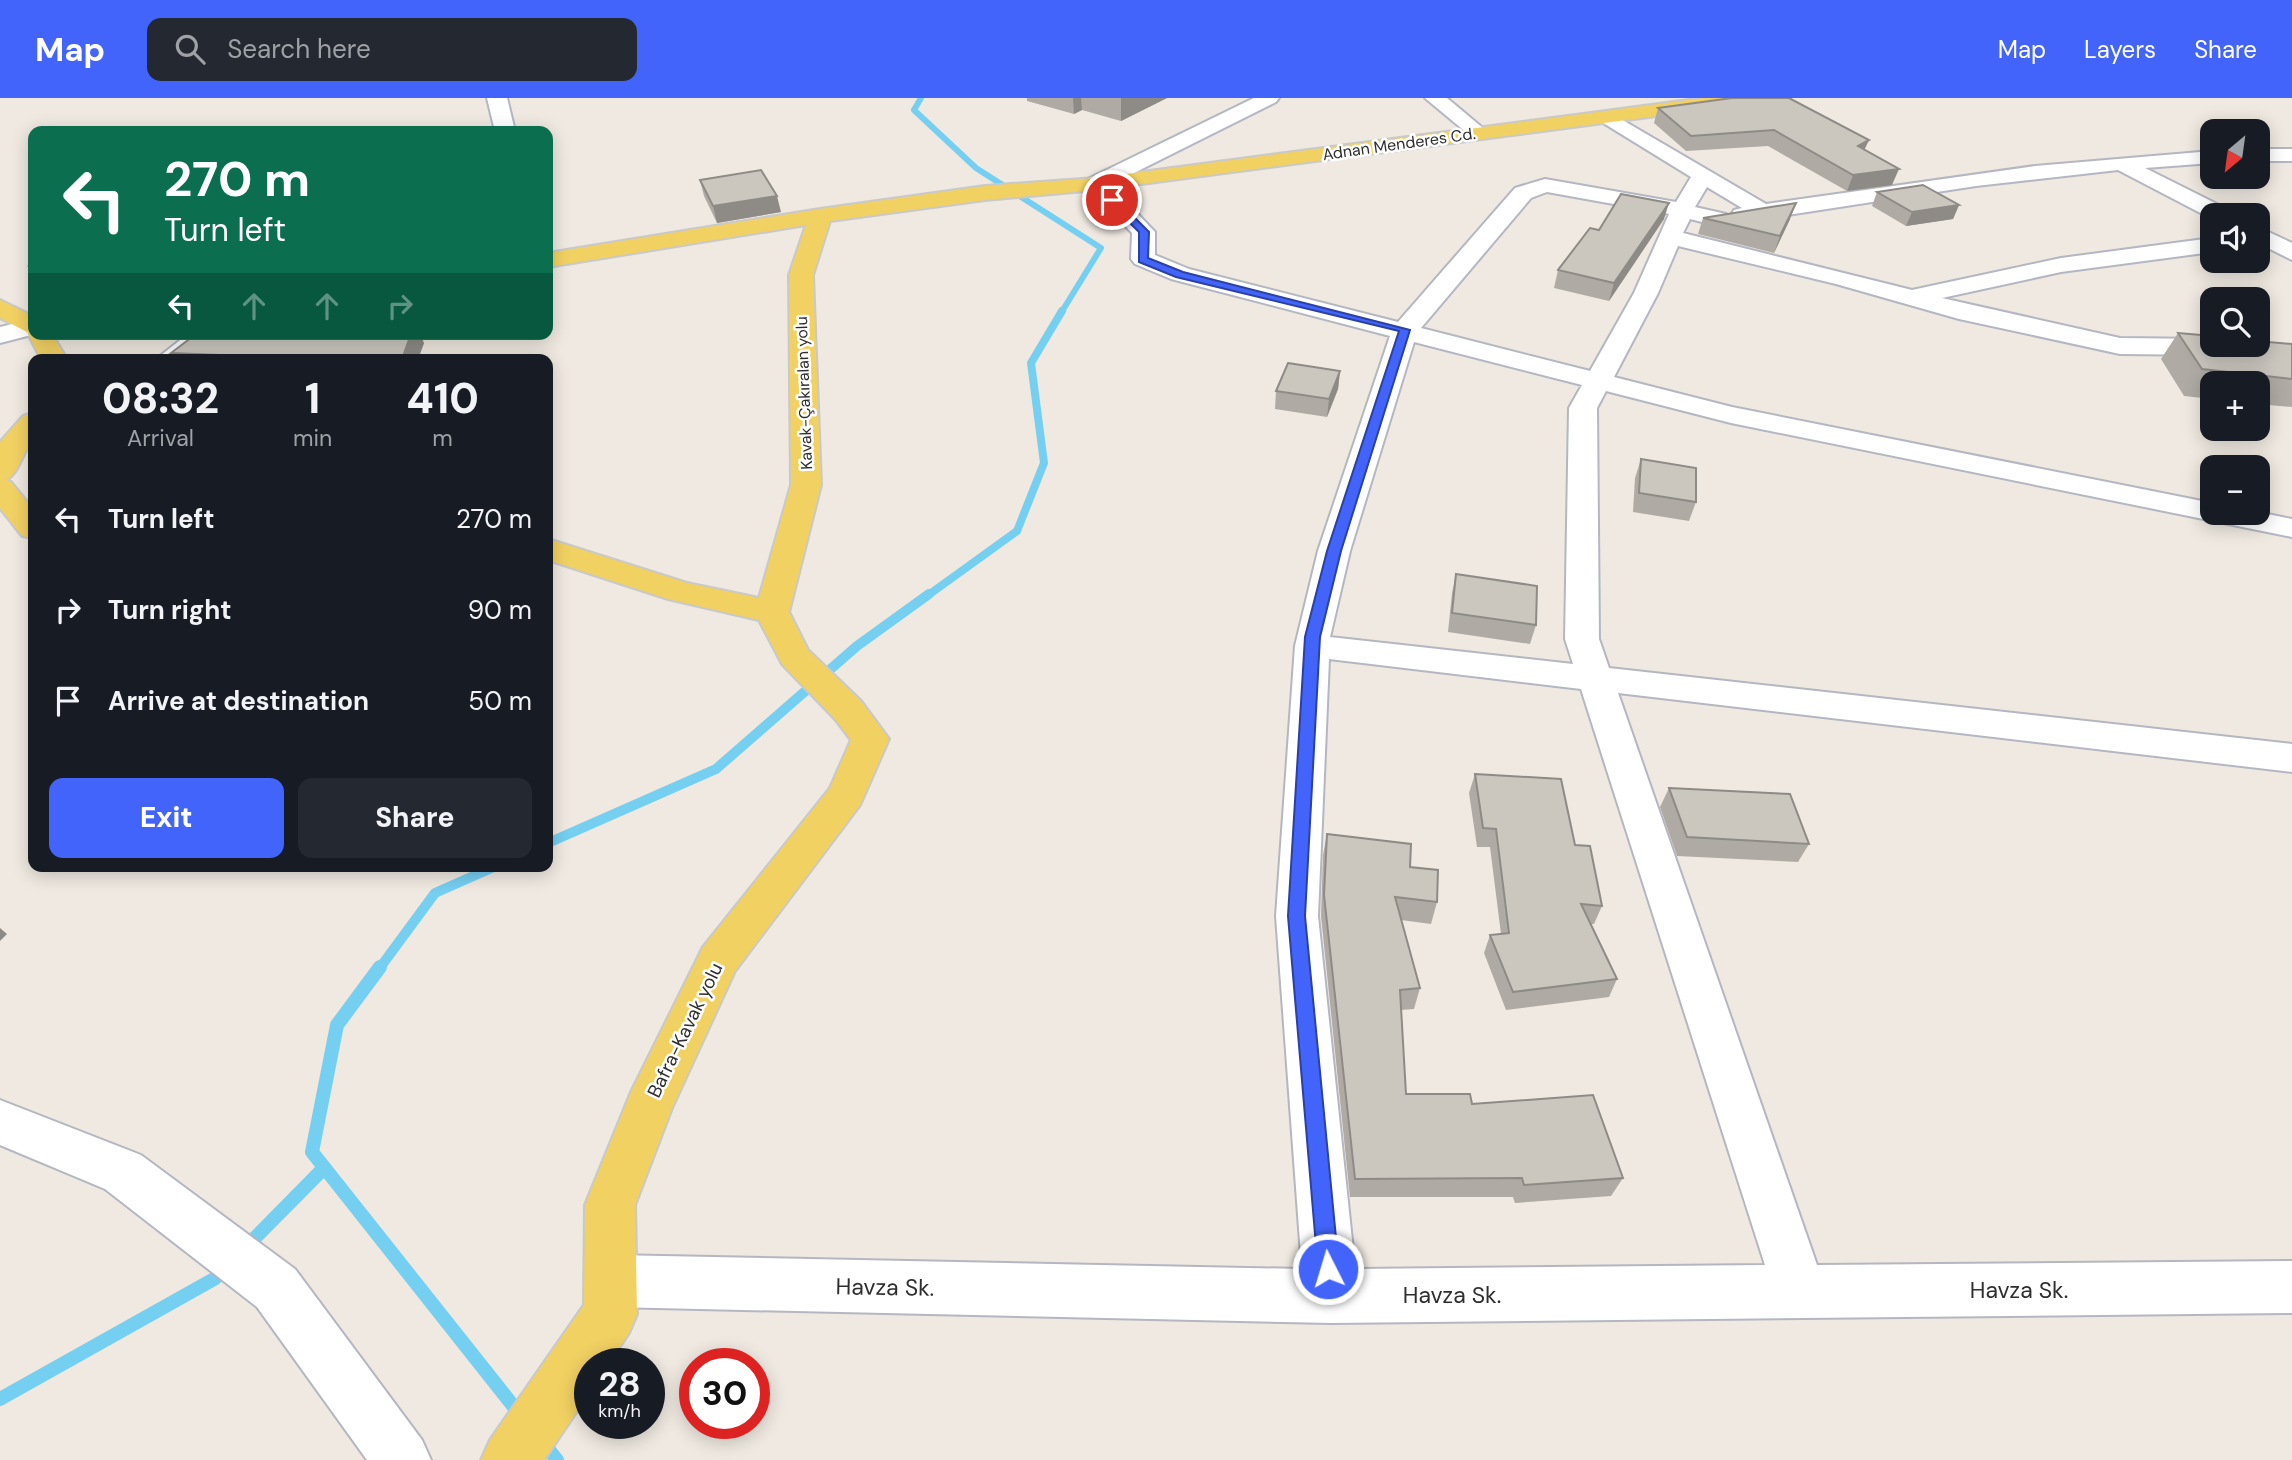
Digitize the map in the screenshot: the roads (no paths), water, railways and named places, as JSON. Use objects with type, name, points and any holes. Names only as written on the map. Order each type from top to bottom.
[{"type":"main road","name":"Adnan Menderes Cd.","points":[[553,259],[820,216],[985,193],[1096,184],[1748,98]]},
{"type":"main road","name":"Kavak-Çakıralan yolu","points":[[772,612],[806,485],[801,275],[820,216]]},
{"type":"main road","points":[[0,308],[28,324]]},
{"type":"main road","points":[[0,473],[18,431]]},
{"type":"main road","points":[[0,488],[28,523]]},
{"type":"main road","points":[[553,550],[680,592],[772,612]]},
{"type":"main road","name":"Bafra-Kavak yolu","points":[[611,1297],[610,1205],[648,1107],[718,960],[846,795],[870,739],[848,710],[794,656],[772,612]]},
{"type":"main road","points":[[510,1460],[611,1297]]},
{"type":"street","points":[[498,98],[504,126]]},
{"type":"street","points":[[1269,98],[1096,184],[1144,232],[1143,260],[1180,274],[1599,379],[1731,415],[2200,510]]},
{"type":"street","points":[[1435,98],[1480,134]]},
{"type":"street","points":[[1607,117],[1763,212]]},
{"type":"street","points":[[2270,155],[2292,155]]},
{"type":"street","points":[[1676,225],[1991,178],[2118,162],[2200,158]]},
{"type":"street","points":[[2118,162],[2200,204]]},
{"type":"street","points":[[1703,175],[1676,225],[1646,293],[1583,408],[1583,639],[1800,1291]]},
{"type":"street","points":[[1331,1296],[1297,916],[1312,646],[1334,551],[1405,330],[1523,192],[1545,185],[1911,298],[2120,346],[2216,347],[2292,356]]},
{"type":"street","points":[[2270,237],[2292,237]]},
{"type":"street","points":[[2270,242],[2292,253]]},
{"type":"street","points":[[1911,298],[2061,265],[2200,247]]},
{"type":"street","points":[[0,335],[28,328]]},
{"type":"street","points":[[177,354],[197,340]]},
{"type":"street","points":[[2270,524],[2292,528]]},
{"type":"street","points":[[1312,646],[2292,758]]},
{"type":"street","points":[[0,1122],[122,1172],[276,1288],[402,1460]]},
{"type":"street","name":"Havza Sk.","points":[[611,1297],[1331,1296],[2292,1287]]},
{"type":"waterway","points":[[921,98],[914,110],[976,168],[1101,248],[1061,313]]},
{"type":"waterway","points":[[927,596],[1017,531],[1044,463],[1031,363],[1062,311]]},
{"type":"waterway","points":[[553,841],[716,769],[857,646],[929,594]]},
{"type":"waterway","points":[[379,969],[435,893],[482,872]]},
{"type":"waterway","points":[[380,967],[337,1025],[312,1152],[522,1417]]},
{"type":"waterway","points":[[245,1248],[324,1168]]},
{"type":"waterway","points":[[0,1399],[214,1279],[227,1267]]},
{"type":"waterway","points":[[541,1440],[557,1460]]}]
